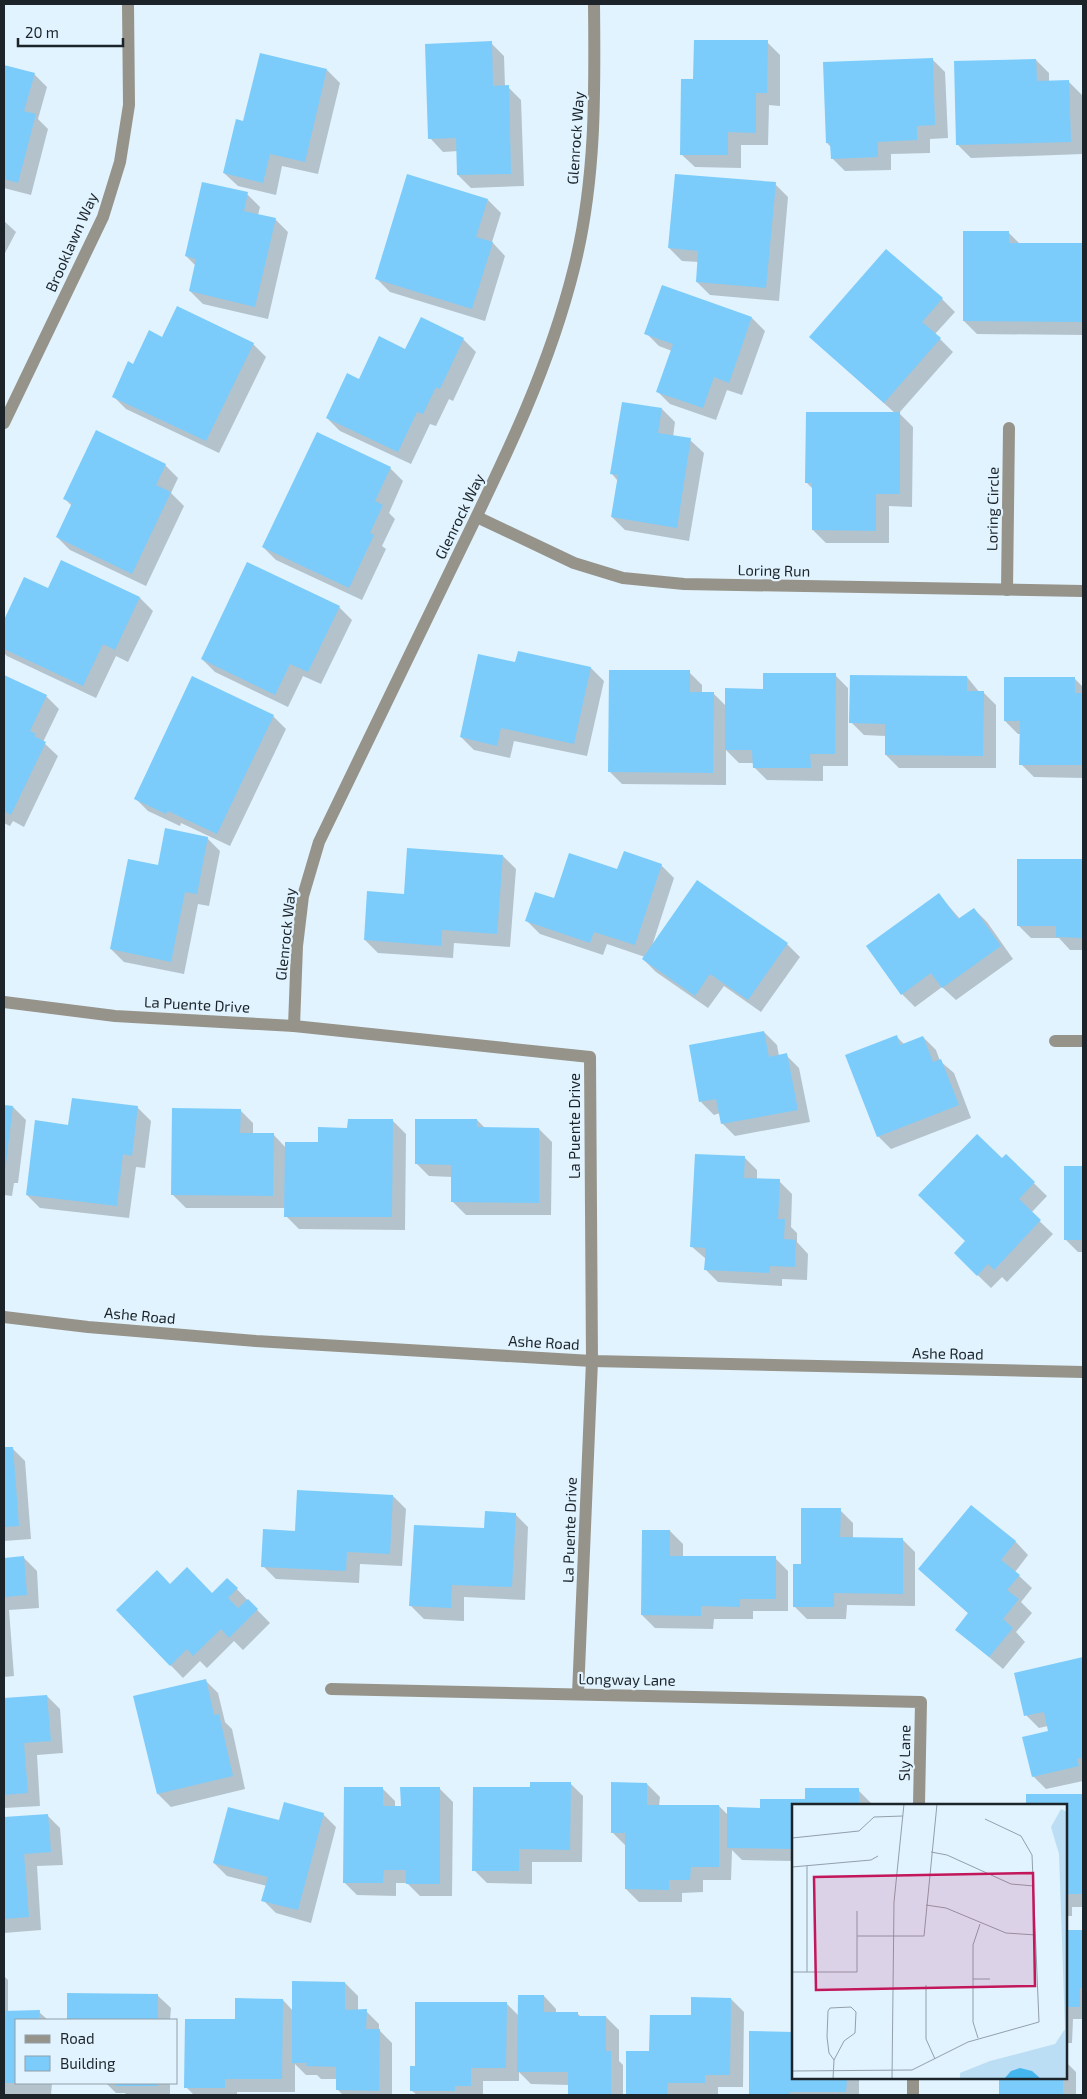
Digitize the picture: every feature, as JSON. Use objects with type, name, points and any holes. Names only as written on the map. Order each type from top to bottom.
[{"type":"street","name":"Brooklawn Way","points":[[4,423],[103,217],[120,162],[129,105],[128,4]]},
{"type":"street","name":"Glenrock Way","points":[[294,1026],[297,946],[303,896],[319,842],[518,432],[550,350],[575,266],[590,180],[595,107],[594,4]]},
{"type":"street","name":"Loring Circle","points":[[1007,590],[1010,428]]},
{"type":"street","name":"Loring Run","points":[[477,516],[574,563],[623,578],[684,584],[1083,591]]},
{"type":"street","name":"La Puente Drive","points":[[4,1002],[115,1016],[294,1026],[590,1057],[592,1361],[578,1694]]},
{"type":"street","points":[[1056,1041],[1083,1041]]},
{"type":"street","name":"Ashe Road","points":[[4,1317],[256,1341],[592,1361],[1083,1372]]},
{"type":"street","name":"Longway Lane","points":[[331,1689],[921,1702]]},
{"type":"street","name":"Sly Lane","points":[[919,1804],[921,1702]]},
{"type":"street","points":[[913,2079],[913,2095]]},
{"type":"building","points":[[694,40],[768,40],[767,93],[756,93],[756,133],[728,132],[728,155],[680,155],[681,79],[693,79]]},
{"type":"building","points":[[492,41],[493,86],[509,85],[511,174],[457,175],[456,138],[428,139],[425,44]]},
{"type":"building","points":[[260,53],[327,69],[305,162],[270,154],[263,183],[223,173],[236,119],[243,121]]},
{"type":"building","points":[[933,58],[935,125],[917,126],[917,140],[878,142],[878,157],[831,159],[830,143],[826,143],[823,62]]},
{"type":"building","points":[[1036,59],[1037,81],[1069,80],[1071,142],[956,145],[954,61]]},
{"type":"building","points":[[4,65],[35,73],[24,111],[36,114],[18,183],[4,179]]},
{"type":"building","points":[[407,174],[488,199],[476,237],[493,242],[472,309],[375,279]]},
{"type":"building","points":[[675,174],[776,182],[766,288],[696,282],[698,251],[668,248]]},
{"type":"building","points":[[202,182],[248,192],[244,211],[276,218],[255,307],[189,291],[196,259],[185,256]]},
{"type":"building","points":[[963,231],[1009,231],[1009,243],[1083,243],[1083,322],[963,321]]},
{"type":"building","points":[[886,249],[943,298],[922,322],[941,338],[884,403],[809,337]]},
{"type":"building","points":[[662,285],[752,317],[729,383],[714,377],[703,408],[656,392],[673,344],[644,334]]},
{"type":"building","points":[[177,306],[254,343],[206,441],[112,397],[128,361],[133,364],[149,330],[162,337]]},
{"type":"building","points":[[421,317],[464,338],[440,389],[436,387],[423,414],[417,412],[398,452],[326,418],[347,373],[359,379],[379,336],[405,349]]},
{"type":"building","points":[[622,402],[662,408],[658,433],[691,438],[677,528],[611,517],[618,475],[610,474]]},
{"type":"building","points":[[806,412],[900,412],[900,494],[876,494],[876,531],[812,530],[812,483],[805,483]]},
{"type":"building","points":[[96,430],[166,464],[156,485],[171,492],[132,574],[56,537],[72,503],[63,499]]},
{"type":"building","points":[[317,432],[391,467],[375,501],[383,505],[370,533],[374,535],[349,588],[262,547]]},
{"type":"building","points":[[61,560],[140,597],[115,650],[103,644],[83,686],[4,649],[4,620],[24,577],[48,588]]},
{"type":"building","points":[[247,562],[340,606],[308,672],[290,664],[275,695],[201,659]]},
{"type":"building","points":[[518,651],[591,667],[574,744],[501,728],[497,746],[460,737],[478,654],[515,662]]},
{"type":"building","points":[[609,670],[690,670],[690,692],[714,692],[713,773],[608,772]]},
{"type":"building","points":[[763,673],[836,673],[835,754],[810,754],[811,768],[753,768],[752,750],[725,750],[725,688],[763,689]]},
{"type":"building","points":[[4,675],[47,695],[30,731],[36,734],[34,736],[46,742],[11,815],[4,811]]},
{"type":"building","points":[[850,675],[967,676],[967,691],[984,691],[983,756],[885,755],[885,724],[849,723]]},
{"type":"building","points":[[192,676],[274,715],[217,834],[168,811],[166,814],[134,799]]},
{"type":"building","points":[[1004,677],[1075,677],[1075,693],[1083,693],[1083,765],[1019,765],[1020,721],[1004,721]]},
{"type":"building","points":[[165,828],[208,837],[197,894],[185,892],[171,962],[110,949],[128,859],[158,865]]},
{"type":"building","points":[[407,848],[503,855],[497,934],[442,930],[441,946],[364,940],[367,891],[404,894]]},
{"type":"building","points":[[624,851],[662,864],[635,945],[594,932],[590,943],[525,921],[535,892],[554,898],[569,853],[617,869]]},
{"type":"building","points":[[1017,859],[1083,859],[1083,938],[1056,937],[1056,926],[1017,926]]},
{"type":"building","points":[[697,880],[788,943],[748,1000],[710,974],[695,996],[642,959]]},
{"type":"building","points":[[939,893],[958,919],[974,908],[1001,946],[942,988],[931,973],[901,995],[866,946]]},
{"type":"building","points":[[764,1031],[769,1057],[787,1053],[798,1110],[721,1124],[716,1099],[699,1102],[689,1045]]},
{"type":"building","points":[[897,1035],[900,1045],[923,1036],[933,1062],[941,1059],[959,1105],[877,1137],[845,1055]]},
{"type":"building","points":[[72,1098],[138,1106],[132,1156],[123,1154],[117,1206],[26,1195],[35,1120],[68,1125]]},
{"type":"building","points":[[4,1105],[13,1106],[5,1172],[4,1172]]},
{"type":"building","points":[[172,1108],[241,1109],[240,1133],[274,1133],[273,1196],[171,1195]]},
{"type":"building","points":[[348,1119],[393,1119],[392,1217],[284,1217],[285,1142],[318,1142],[318,1127],[347,1128]]},
{"type":"building","points":[[415,1119],[477,1119],[477,1127],[539,1128],[539,1203],[451,1202],[451,1165],[415,1164]]},
{"type":"building","points":[[977,1134],[1002,1158],[1006,1154],[1035,1182],[1019,1199],[1041,1220],[994,1270],[988,1264],[977,1276],[954,1253],[965,1241],[918,1195]]},
{"type":"building","points":[[695,1154],[745,1156],[744,1178],[780,1179],[778,1219],[785,1219],[784,1239],[796,1240],[795,1267],[770,1266],[769,1273],[704,1270],[706,1248],[690,1247]]},
{"type":"building","points":[[1064,1166],[1083,1166],[1083,1240],[1064,1240]]},
{"type":"building","points":[[4,1447],[13,1447],[19,1526],[4,1527]]},
{"type":"building","points":[[297,1490],[393,1495],[390,1554],[347,1552],[346,1571],[261,1567],[263,1529],[295,1531]]},
{"type":"building","points":[[971,1505],[1016,1541],[1001,1560],[1020,1575],[1007,1590],[1019,1599],[1003,1619],[1013,1628],[989,1657],[955,1630],[968,1613],[918,1569]]},
{"type":"building","points":[[801,1508],[841,1508],[840,1537],[903,1538],[903,1594],[834,1593],[834,1607],[793,1607],[793,1564],[801,1564]]},
{"type":"building","points":[[485,1511],[516,1513],[512,1587],[452,1585],[451,1608],[409,1606],[414,1525],[484,1528]]},
{"type":"building","points":[[642,1530],[670,1530],[670,1556],[776,1556],[776,1599],[740,1599],[740,1607],[701,1606],[701,1616],[641,1615]]},
{"type":"building","points":[[24,1556],[27,1595],[4,1597],[4,1558]]},
{"type":"building","points":[[187,1567],[212,1593],[227,1578],[238,1588],[228,1598],[238,1608],[248,1599],[258,1609],[229,1638],[221,1629],[193,1656],[187,1649],[170,1666],[116,1610],[157,1570],[170,1584]]},
{"type":"building","points":[[1083,1657],[1083,1757],[1077,1759],[1079,1766],[1032,1777],[1022,1737],[1048,1731],[1044,1712],[1024,1716],[1014,1673]]},
{"type":"building","points":[[206,1679],[214,1715],[219,1714],[233,1776],[157,1794],[133,1696]]},
{"type":"building","points":[[47,1695],[51,1741],[24,1743],[28,1793],[4,1795],[4,1698]]},
{"type":"building","points":[[530,1782],[571,1782],[570,1850],[519,1849],[519,1871],[472,1871],[473,1787],[530,1787]]},
{"type":"building","points":[[611,1782],[647,1783],[647,1805],[719,1805],[719,1867],[691,1867],[690,1880],[669,1880],[669,1890],[625,1889],[625,1833],[611,1833]]},
{"type":"building","points":[[344,1787],[383,1787],[383,1806],[401,1806],[400,1787],[440,1787],[440,1884],[406,1884],[406,1870],[384,1870],[383,1883],[343,1883]]},
{"type":"building","points":[[805,1788],[859,1788],[859,1804],[792,1804],[792,1849],[727,1848],[727,1807],[760,1808],[760,1799],[805,1799]]},
{"type":"building","points":[[1026,1794],[1083,1794],[1083,1894],[1067,1894],[1067,1804],[1026,1804]]},
{"type":"building","points":[[284,1802],[324,1813],[298,1910],[261,1901],[268,1877],[213,1863],[228,1807],[279,1820]]},
{"type":"building","points":[[48,1814],[51,1852],[24,1854],[29,1917],[4,1919],[4,1817]]},
{"type":"building","points":[[1067,1930],[1083,1930],[1083,1988],[1080,1988],[1080,2007],[1067,2007]]},
{"type":"building","points":[[292,1981],[345,1982],[345,2010],[367,2009],[366,2029],[380,2029],[379,2091],[336,2090],[336,2067],[306,2066],[307,2063],[292,2063]]},
{"type":"building","points":[[67,1993],[158,1994],[158,2019],[67,2019]]},
{"type":"building","points":[[518,1995],[544,1995],[544,2012],[578,2012],[578,2016],[606,2016],[606,2051],[611,2051],[611,2095],[568,2095],[568,2072],[517,2072]]},
{"type":"building","points":[[691,1997],[731,1998],[730,2075],[705,2075],[705,2083],[668,2083],[667,2095],[626,2095],[626,2051],[649,2051],[650,2015],[691,2015]]},
{"type":"building","points":[[235,1998],[283,1999],[282,2079],[225,2079],[225,2088],[184,2088],[185,2019],[235,2019]]},
{"type":"building","points":[[415,2002],[507,2002],[506,2068],[471,2068],[471,2086],[455,2086],[455,2091],[410,2091],[410,2066],[415,2066]]},
{"type":"building","points":[[40,2010],[39,2019],[15,2019],[15,2083],[4,2083],[4,2011]]},
{"type":"building","points":[[749,2031],[792,2032],[792,2079],[847,2079],[846,2092],[790,2092],[790,2095],[749,2095]]},
{"type":"building","points":[[999,2079],[1063,2079],[1063,2095],[999,2095]]},
{"type":"building","points":[[116,2084],[158,2084],[158,2086],[116,2086]]}]
